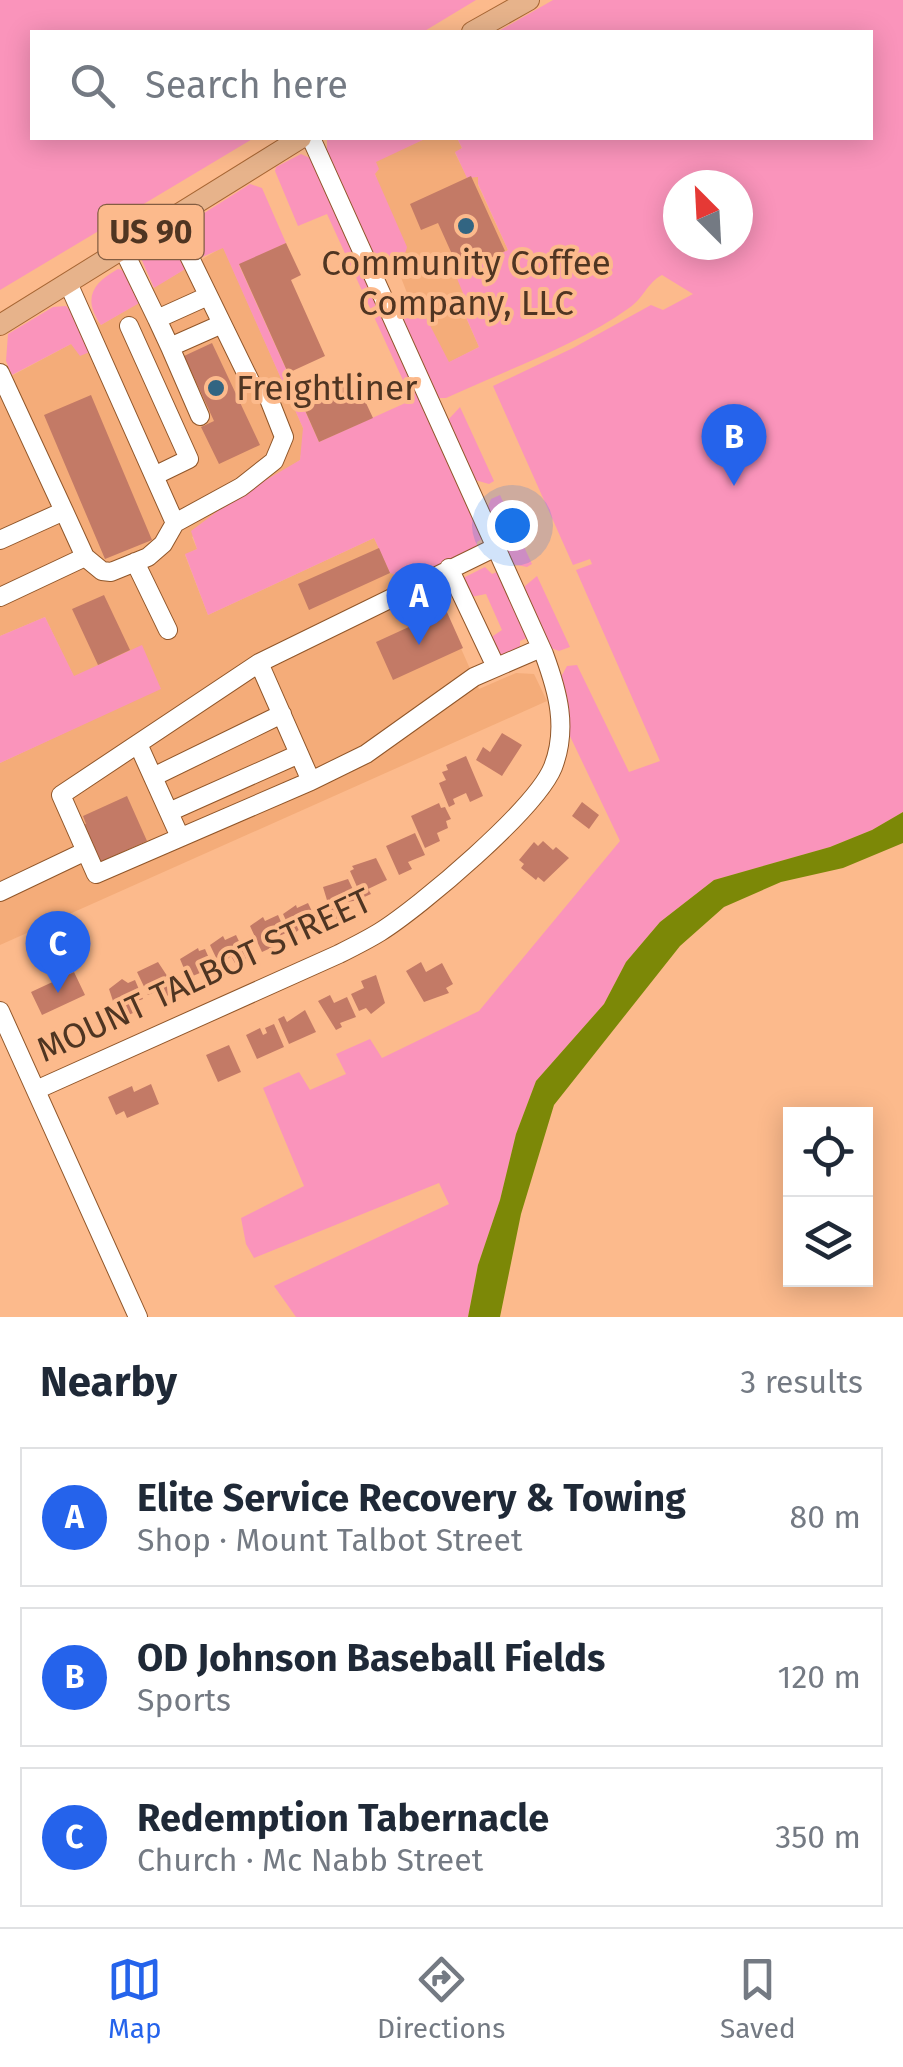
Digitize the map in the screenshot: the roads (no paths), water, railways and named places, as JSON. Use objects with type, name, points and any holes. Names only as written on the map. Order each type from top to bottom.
[{"type":"main road","points":[[476,30],[528,0]]},
{"type":"main road","name":"US 90","points":[[0,325],[298,140]]},
{"type":"street","name":"MOUNT TALBOT STREET","points":[[36,1090],[381,932],[420,903],[532,799],[552,768],[561,729],[559,693],[542,648],[312,140]]},
{"type":"street","points":[[0,373],[85,557],[102,571],[111,572],[148,557],[163,544],[175,524],[240,487],[274,461],[284,438],[222,324],[172,219]]},
{"type":"street","points":[[123,249],[200,416]]},
{"type":"street","points":[[68,282],[175,524]]},
{"type":"street","points":[[157,319],[208,296]]},
{"type":"street","points":[[170,347],[222,324]]},
{"type":"street","points":[[129,326],[189,459],[154,476]]},
{"type":"street","points":[[0,540],[64,511]]},
{"type":"street","points":[[496,547],[260,662],[60,796],[96,874],[366,754],[474,677],[542,648]]},
{"type":"street","points":[[0,597],[85,557]]},
{"type":"street","points":[[135,562],[168,630]]},
{"type":"street","points":[[449,568],[496,667]]},
{"type":"street","points":[[260,662],[310,781]]},
{"type":"street","points":[[153,777],[282,714]]},
{"type":"street","points":[[138,744],[180,838]]},
{"type":"street","points":[[169,812],[299,754]]},
{"type":"street","points":[[0,892],[86,851]]},
{"type":"street","points":[[0,1012],[138,1317]]},
{"type":"place","name":"Community Coffee Company, LLC","points":[[466,226]]},
{"type":"place","name":"Freightliner","points":[[216,388]]},
{"type":"place","name":"OD Johnson Baseball Fields","points":[[734,486]]},
{"type":"place","name":"Elite Service Recovery & Towing","points":[[419,645]]},
{"type":"place","name":"Redemption Tabernacle","points":[[58,993]]}]
